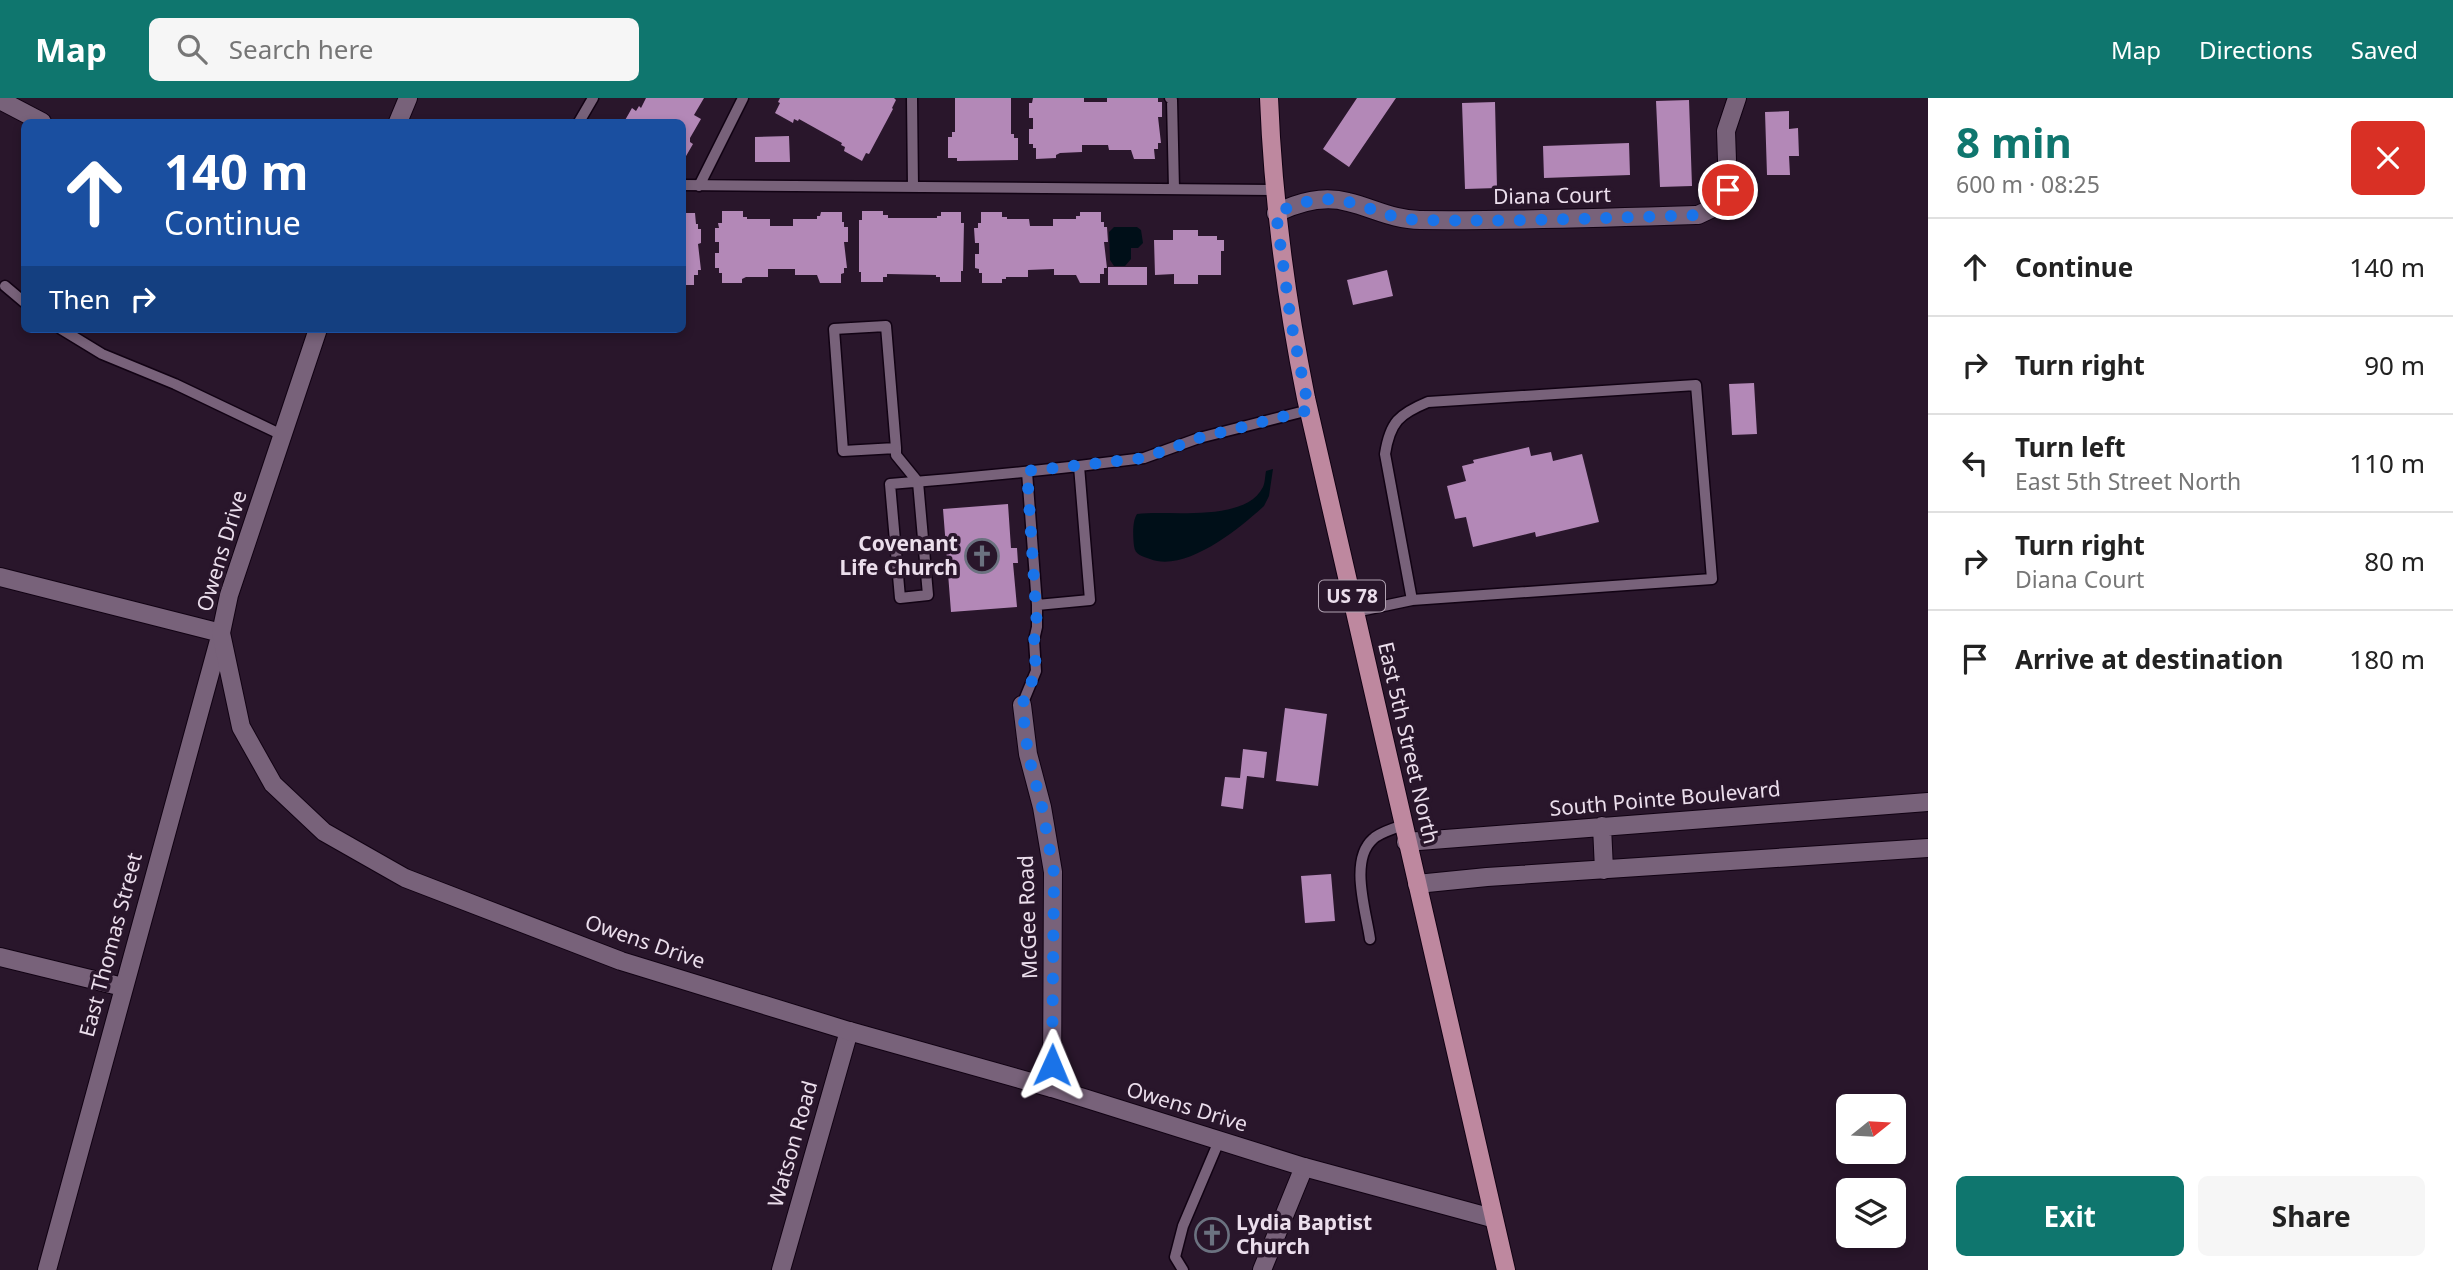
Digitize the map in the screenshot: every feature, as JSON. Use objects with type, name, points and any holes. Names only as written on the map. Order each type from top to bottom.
[{"type":"main road","name":"East 5th Street North","points":[[1269,98],[1276,213],[1290,317],[1404,833],[1506,1270]]},
{"type":"street","points":[[399,119],[408,98]]},
{"type":"street","name":"Diana Court","points":[[1276,213],[1296,204],[1325,198],[1349,202],[1394,217],[1416,220],[1551,220],[1698,215],[1717,206],[1728,190],[1726,131],[1737,98]]},
{"type":"street","points":[[0,100],[36,119]]},
{"type":"street","name":"Owens Drive","points":[[317,333],[229,595],[221,633],[241,727],[273,784],[324,832],[405,878],[621,961],[849,1031],[1052,1088],[1304,1167],[1492,1218]]},
{"type":"street","points":[[0,577],[221,633]]},
{"type":"street","name":"East Thomas Street","points":[[47,1270],[221,633]]},
{"type":"street","name":"McGee Road","points":[[1022,705],[1028,754],[1042,807],[1054,873],[1052,1088]]},
{"type":"street","name":"South Pointe Boulevard","points":[[1404,833],[1602,826],[1928,802]]},
{"type":"street","points":[[1602,826],[1604,870]]},
{"type":"street","points":[[1417,884],[1928,848]]},
{"type":"street","points":[[0,957],[123,987]]},
{"type":"street","name":"Watson Road","points":[[781,1270],[849,1031]]},
{"type":"street","points":[[1262,1270],[1304,1167]]},
{"type":"lane","points":[[581,119],[593,98]]},
{"type":"lane","points":[[699,186],[743,98]]},
{"type":"lane","points":[[912,98],[913,187]]},
{"type":"lane","points":[[1170,98],[1174,189]]},
{"type":"lane","points":[[686,186],[1275,190]]},
{"type":"lane","points":[[5,286],[21,299]]},
{"type":"lane","points":[[896,448],[843,451],[834,329],[886,326],[897,455],[918,482],[928,595],[900,598],[890,484],[918,482],[1079,466],[1144,458],[1199,438],[1309,410]]},
{"type":"lane","points":[[68,333],[102,354],[175,384],[282,435]]},
{"type":"lane","points":[[1356,612],[1412,600],[1712,579],[1696,385],[1428,402],[1412,409],[1396,421],[1388,436],[1385,454],[1412,600]]},
{"type":"lane","points":[[1037,606],[1090,600],[1079,466]]},
{"type":"lane","points":[[1022,705],[1036,671],[1034,640],[1037,627],[1027,471]]},
{"type":"lane","points":[[1370,939],[1360,882],[1361,860],[1374,838],[1404,833]]},
{"type":"lane","points":[[1183,1270],[1175,1257],[1183,1226],[1219,1141]]},
{"type":"shaded area","points":[[1114,227],[1137,227],[1141,230],[1143,243],[1138,248],[1131,248],[1131,259],[1125,266],[1114,266],[1110,260],[1109,232]]},
{"type":"shaded area","points":[[1273,469],[1269,496],[1264,506],[1241,526],[1211,546],[1179,560],[1164,562],[1144,557],[1136,551],[1133,529],[1137,514],[1206,512],[1240,506],[1254,498],[1263,487],[1266,471]]},
{"type":"building","points":[[646,98],[704,98],[694,115],[701,119],[690,138],[693,144],[686,156],[686,119],[626,119],[632,108],[636,111],[639,106],[641,108]]},
{"type":"building","points":[[780,98],[896,100],[869,154],[866,153],[862,161],[844,151],[842,143],[799,119],[794,119],[793,123],[775,113]]},
{"type":"building","points":[[955,98],[1011,98],[1011,134],[1018,138],[1018,160],[957,161],[957,158],[948,158],[948,137],[952,137],[952,132],[955,132]]},
{"type":"building","points":[[1033,98],[1084,98],[1084,102],[1107,102],[1107,98],[1158,98],[1158,102],[1162,102],[1162,117],[1158,117],[1161,143],[1158,143],[1158,149],[1154,149],[1155,159],[1134,159],[1131,150],[1109,150],[1108,145],[1082,145],[1082,152],[1060,153],[1056,158],[1036,159],[1036,148],[1029,144],[1029,129],[1033,129],[1033,118],[1029,118],[1029,103],[1032,103]]},
{"type":"building","points":[[1357,98],[1396,98],[1349,167],[1323,149]]},
{"type":"building","points":[[1689,100],[1692,186],[1660,187],[1656,101]]},
{"type":"building","points":[[1495,102],[1497,188],[1465,189],[1462,103]]},
{"type":"building","points":[[1789,111],[1789,129],[1798,128],[1799,156],[1789,156],[1790,175],[1767,175],[1765,112]]},
{"type":"building","points":[[789,136],[790,162],[755,162],[755,137]]},
{"type":"building","points":[[1629,143],[1630,175],[1544,178],[1543,146]]},
{"type":"building","points":[[722,211],[743,211],[743,217],[747,219],[770,219],[770,226],[793,226],[793,219],[817,219],[821,212],[842,212],[844,227],[848,227],[848,242],[844,242],[847,268],[844,268],[844,273],[841,274],[841,283],[820,283],[817,275],[795,275],[795,269],[768,269],[768,277],[746,277],[742,279],[742,283],[722,283],[722,273],[719,273],[719,268],[715,268],[715,253],[719,253],[719,242],[715,242],[715,228],[719,228],[718,223],[722,223]]},
{"type":"building","points":[[862,211],[883,211],[883,215],[888,215],[888,218],[937,218],[941,216],[941,212],[961,212],[961,223],[964,223],[961,282],[940,282],[940,277],[936,275],[887,274],[887,277],[883,277],[883,282],[861,282],[859,220],[862,220]]},
{"type":"building","points":[[981,212],[1002,212],[1002,217],[1007,219],[1029,219],[1030,226],[1053,226],[1053,219],[1076,219],[1080,212],[1101,212],[1101,222],[1107,227],[1108,242],[1104,242],[1107,268],[1104,268],[1104,274],[1100,274],[1100,283],[1080,283],[1076,275],[1054,275],[1054,269],[1028,270],[1028,277],[1006,277],[1002,279],[1002,283],[982,283],[982,273],[975,268],[975,254],[979,254],[979,243],[975,243],[974,228],[978,228],[978,223],[981,223]]},
{"type":"building","points":[[686,213],[695,213],[696,224],[698,229],[701,229],[701,243],[698,244],[701,270],[698,270],[698,275],[694,275],[694,285],[686,285]]},
{"type":"building","points":[[1173,230],[1198,230],[1198,236],[1217,236],[1217,240],[1224,240],[1221,275],[1198,275],[1198,284],[1174,284],[1174,274],[1155,275],[1154,240],[1173,240]]},
{"type":"building","points":[[1108,267],[1147,267],[1147,285],[1108,285]]},
{"type":"building","points":[[1387,270],[1393,296],[1353,305],[1347,280]]},
{"type":"building","points":[[1754,383],[1757,434],[1732,435],[1729,384]]},
{"type":"building","points":[[1529,447],[1531,456],[1551,452],[1553,461],[1582,454],[1599,522],[1536,537],[1535,532],[1473,547],[1466,517],[1455,519],[1447,486],[1466,481],[1462,466],[1474,463],[1473,460]]},
{"type":"building","name":"Covenant Life Church","points":[[1008,504],[1011,548],[1017,548],[1018,563],[1013,563],[1017,607],[951,612],[943,509]]},
{"type":"building","points":[[1285,708],[1327,714],[1318,786],[1276,781]]},
{"type":"building","points":[[1243,749],[1267,752],[1264,778],[1247,776],[1243,809],[1221,806],[1225,777],[1240,778]]},
{"type":"building","points":[[1331,874],[1335,921],[1305,923],[1301,876]]},
{"type":"place","name":"Covenant Life Church","points":[[982,556]]},
{"type":"place","name":"Lydia Baptist Church","points":[[1212,1235]]},
{"type":"route","points":[[1052,1065],[1054,873],[1042,807],[1028,754],[1022,705],[1036,671],[1034,640],[1037,627],[1027,471],[1144,458],[1199,438],[1309,410],[1291,322],[1276,213],[1296,204],[1325,198],[1349,202],[1394,217],[1416,220],[1551,220],[1698,215],[1717,206],[1728,190]]}]
